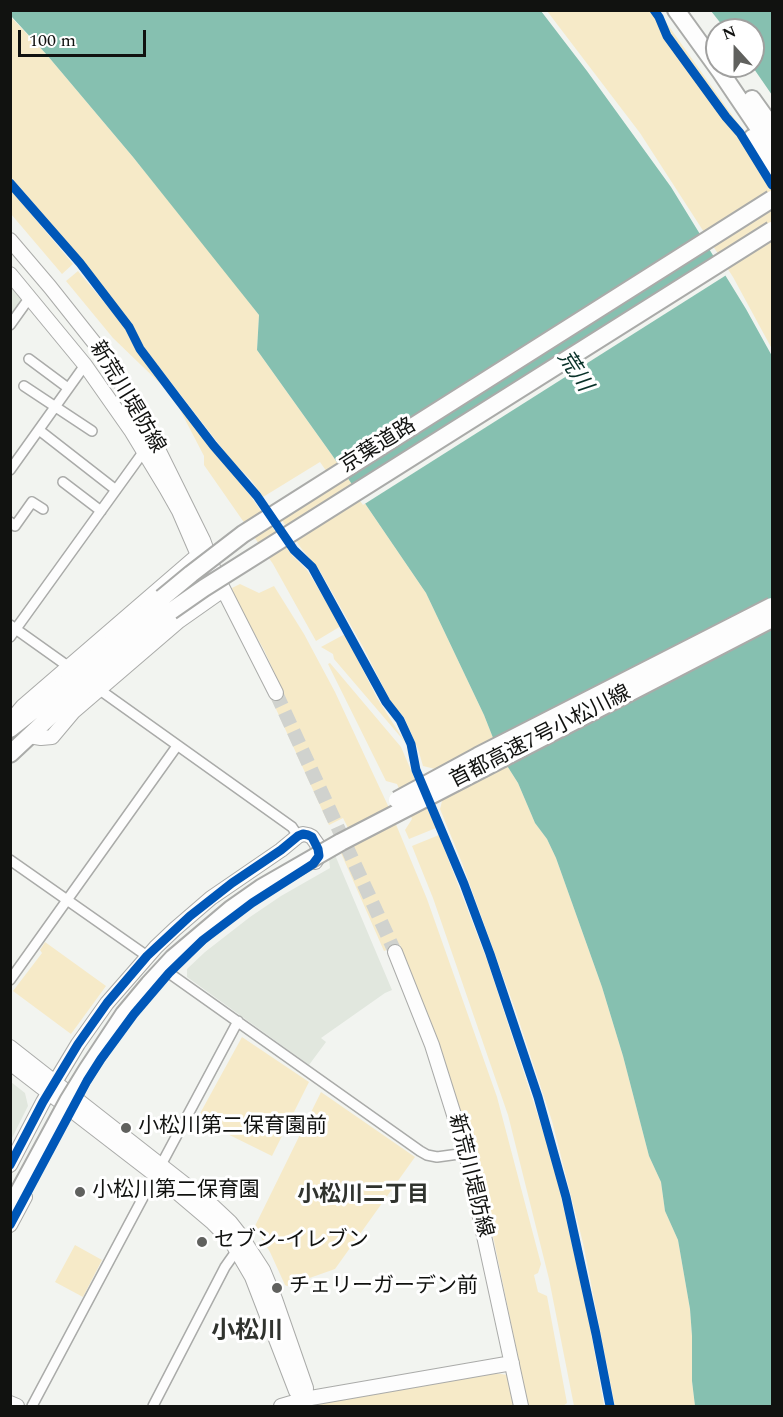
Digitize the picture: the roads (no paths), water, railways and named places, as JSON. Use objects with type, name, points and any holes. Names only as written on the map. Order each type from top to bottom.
[{"type":"highway","points":[[676,10],[772,148]]},
{"type":"highway","points":[[690,10],[705,31]]},
{"type":"highway","points":[[692,32],[711,72],[772,170]]},
{"type":"highway","points":[[737,78],[772,127]]},
{"type":"highway","name":"京葉道路","points":[[10,754],[167,605],[214,555],[243,534],[772,199]]},
{"type":"highway","name":"京葉道路","points":[[10,729],[167,605],[212,583],[772,230]]},
{"type":"highway","name":"首都高速7号小松川線","points":[[10,1184],[77,1064],[116,1007],[141,976],[169,948],[225,900],[255,879],[320,841],[478,756],[772,606]]},
{"type":"highway","name":"首都高速7号小松川線","points":[[10,1208],[68,1101],[124,1014],[173,958],[231,909],[280,877],[341,842],[772,619]]},
{"type":"street","name":"新荒川堤防線","points":[[10,240],[50,287],[114,371],[157,447],[200,534],[204,555]]},
{"type":"street","name":"新荒川堤防線","points":[[10,274],[85,365],[144,451],[178,511],[193,545],[204,555],[215,573],[276,693]]},
{"type":"street","points":[[10,325],[30,297]]},
{"type":"street","points":[[29,359],[68,388]]},
{"type":"street","points":[[10,470],[85,365]]},
{"type":"street","points":[[24,386],[92,431]]},
{"type":"street","points":[[39,430],[116,490]]},
{"type":"street","points":[[69,667],[12,631],[144,451]]},
{"type":"street","points":[[63,483],[101,511]]},
{"type":"street","points":[[10,522],[15,526],[32,502],[43,509]]},
{"type":"street","points":[[178,511],[200,534]]},
{"type":"street","points":[[10,723],[23,706],[204,555]]},
{"type":"street","points":[[29,736],[52,737],[73,712],[179,621],[223,590]]},
{"type":"street","points":[[100,690],[292,827],[298,836]]},
{"type":"street","points":[[10,980],[177,746]]},
{"type":"street","points":[[10,1165],[78,1044],[97,1016],[147,956],[211,898],[298,836],[308,834],[312,837],[318,856],[313,864],[273,888],[203,940],[169,973],[134,1014],[101,1059],[74,1104],[10,1224]]},
{"type":"street","points":[[10,860],[147,956]]},
{"type":"street","name":"新荒川堤防線","points":[[395,952],[432,1045],[466,1153],[521,1407]]},
{"type":"street","points":[[169,973],[427,1155],[437,1157],[466,1153]]},
{"type":"street","points":[[32,1407],[238,1021]]},
{"type":"street","points":[[10,1047],[52,1087],[158,1170],[214,1207],[230,1222],[248,1244],[263,1270],[306,1388],[305,1399]]},
{"type":"street","points":[[10,1064],[52,1087]]},
{"type":"street","points":[[158,1170],[231,1241],[252,1277],[296,1391],[305,1399]]},
{"type":"street","points":[[153,1407],[225,1267],[237,1251]]},
{"type":"street","points":[[281,1407],[305,1399],[512,1363]]},
{"type":"street","points":[[10,1403],[17,1407]]},
{"type":"water","name":"荒川","points":[[11,10],[541,11],[671,187],[772,356],[772,1406],[695,1406],[690,1309],[678,1240],[665,1211],[661,1182],[649,1156],[602,987],[556,858],[547,839],[535,823],[518,783],[499,753],[484,715],[426,593],[257,350],[259,315],[133,157],[11,16]]},
{"type":"water","points":[[711,11],[772,11],[772,95],[760,78],[765,78],[765,18],[717,18]]},
{"type":"tunnel","points":[[276,693],[395,952]]},
{"type":"place","name":"小松川第二保育園前","points":[[126,1128]]},
{"type":"place","name":"小松川第二保育園","points":[[80,1192]]},
{"type":"place","name":"セブン-イレブン","points":[[202,1242]]},
{"type":"place","name":"チェリーガーデン前","points":[[277,1288]]},
{"type":"district","name":"小松川二丁目","points":[[363,1197]]},
{"type":"district","name":"小松川","points":[[247,1333]]}]
